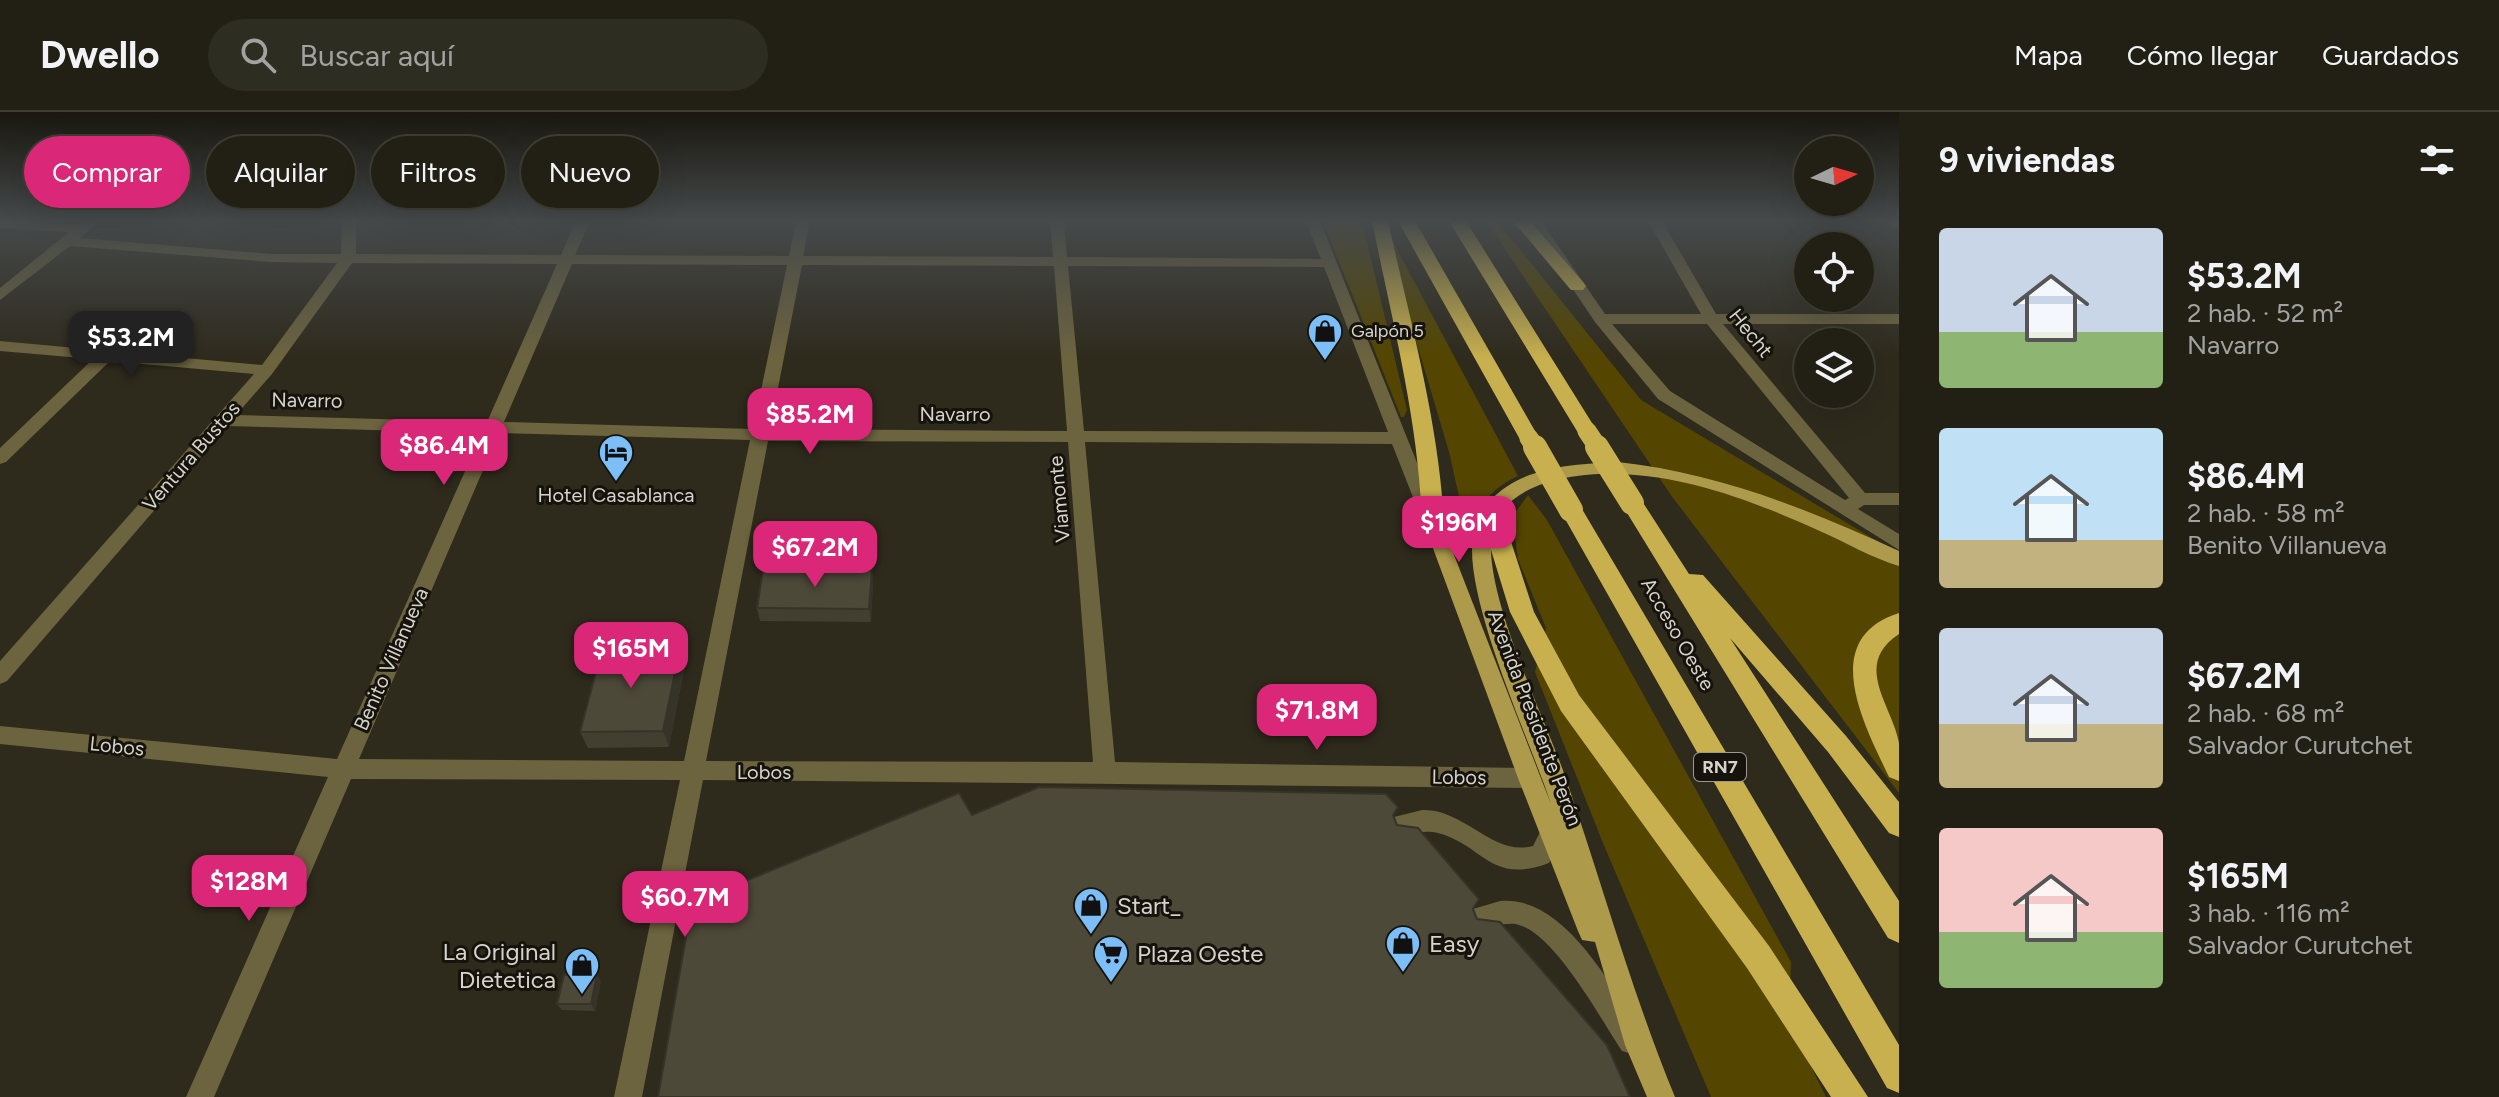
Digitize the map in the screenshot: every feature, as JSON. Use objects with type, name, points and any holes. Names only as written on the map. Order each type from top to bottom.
[{"type":"highway","points":[[1390,267],[1422,420],[1431,475],[1433,524]]},
{"type":"highway","name":"Acceso Oeste","points":[[1432,267],[1899,1076]]},
{"type":"highway","name":"Acceso Oeste","points":[[1485,267],[1899,928]]},
{"type":"highway","points":[[1561,267],[1577,286]]},
{"type":"highway","points":[[1491,514],[1522,612],[1570,703],[1758,957],[1851,1097]]},
{"type":"highway","points":[[1650,530],[1820,723],[1899,824]]},
{"type":"highway","points":[[1899,622],[1877,636],[1864,665],[1870,702],[1899,769]]},
{"type":"main road","points":[[1643,1055],[1552,770],[1484,581],[1481,541],[1491,514],[1504,498],[1517,489],[1557,474],[1611,469],[1664,473],[1721,486],[1769,502],[1899,559]]},
{"type":"main road","name":"Avenida Presidente Perón","points":[[1433,524],[1551,834],[1661,1097]]},
{"type":"street","points":[[0,295],[34,267]]},
{"type":"street","name":"Ventura Bustos","points":[[0,675],[266,370],[341,267]]},
{"type":"street","name":"Benito Villanueva","points":[[200,1097],[563,267]]},
{"type":"street","points":[[628,1097],[794,267]]},
{"type":"street","name":"Viamonte","points":[[1061,267],[1105,772]]},
{"type":"street","name":"Avenida Presidente Perón","points":[[1331,267],[1433,524]]},
{"type":"street","points":[[1564,267],[1600,319],[1664,395],[1852,504],[1899,543]]},
{"type":"street","name":"Hecht","points":[[1681,267],[1711,319],[1852,504]]},
{"type":"street","points":[[1600,319],[1899,319]]},
{"type":"street","name":"Navarro","points":[[0,346],[266,370]]},
{"type":"street","points":[[0,458],[106,356]]},
{"type":"street","name":"Navarro","points":[[223,420],[760,435],[1398,438]]},
{"type":"street","points":[[1852,504],[1899,499]]},
{"type":"street","name":"Lobos","points":[[0,735],[343,769],[1105,772],[1529,778]]},
{"type":"street","points":[[1402,824],[1431,820],[1455,827],[1498,856],[1525,862],[1541,855],[1551,834]]},
{"type":"street","points":[[1482,917],[1504,911],[1531,917],[1540,924],[1568,948],[1643,1055]]},
{"type":"shaded area","points":[[1341,267],[1373,267],[1407,410],[1401,417]]},
{"type":"shaded area","points":[[1396,267],[1406,267],[1518,476],[1484,501],[1474,519],[1469,540],[1449,452]]},
{"type":"shaded area","points":[[1517,267],[1534,267],[1641,400],[1899,554],[1899,793],[1673,498]]},
{"type":"shaded area","points":[[1528,495],[1547,520],[1791,962],[1789,1022],[1826,1097],[1711,1097],[1603,843],[1535,672],[1546,628],[1518,559],[1512,517]]},
{"type":"building","points":[[763,569],[872,570],[869,609],[757,608]]},
{"type":"building","points":[[680,648],[663,731],[580,732],[602,649]]},
{"type":"building","name":"Plaza Oeste","points":[[1039,787],[1386,794],[1398,807],[1393,815],[1397,825],[1418,828],[1479,899],[1473,909],[1477,919],[1500,922],[1607,1045],[1630,1097],[658,1097],[692,903],[959,793],[972,815]]},
{"type":"building","name":"La Original Dietetica","points":[[564,975],[597,975],[591,1004],[557,1004]]},
{"type":"place","name":"Galpón 5","points":[[1325,362]]},
{"type":"place","name":"Hotel Casablanca","points":[[616,483]]},
{"type":"place","name":"Start_","points":[[1091,936]]},
{"type":"place","name":"Easy","points":[[1403,974]]},
{"type":"place","name":"Plaza Oeste","points":[[1111,984]]},
{"type":"place","name":"La Original Dietetica","points":[[582,996]]}]
